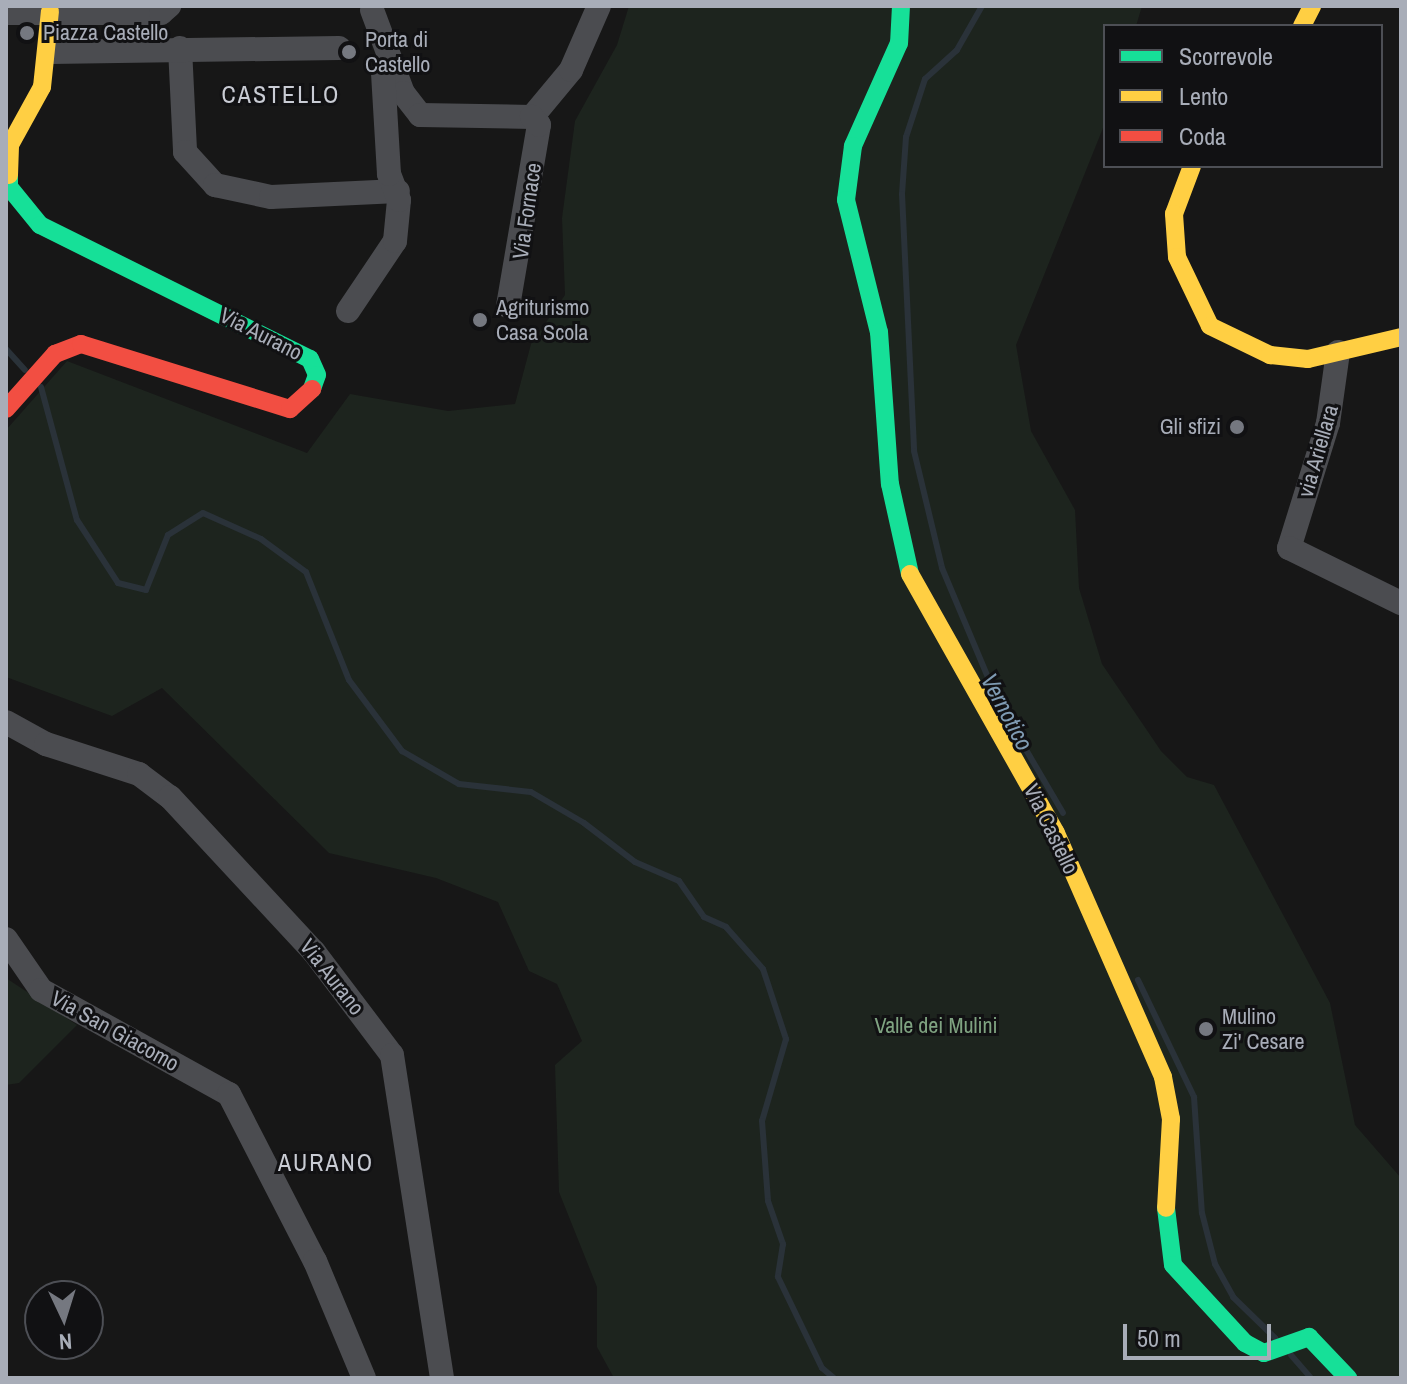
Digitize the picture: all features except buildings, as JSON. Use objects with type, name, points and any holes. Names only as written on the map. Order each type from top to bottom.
[{"type":"street","points":[[6,13],[161,13],[169,6]]},
{"type":"street","points":[[50,11],[50,52],[367,45],[420,115],[532,117],[571,70],[599,6]]},
{"type":"street","name":"Via Castello","points":[[901,6],[899,43],[883,92],[853,146],[846,200],[879,332],[890,484],[913,589],[1056,833],[1163,1077],[1173,1265],[1206,1309],[1269,1351],[1297,1340],[1321,1345],[1348,1378]]},
{"type":"street","points":[[1303,24],[1312,6]]},
{"type":"street","points":[[348,311],[395,241],[398,191],[389,174],[391,76],[372,10]]},
{"type":"street","points":[[180,48],[185,152],[215,185],[287,198],[398,191]]},
{"type":"street","name":"Via Aurano","points":[[6,409],[55,354],[81,344],[290,409],[309,396],[317,375],[310,359],[287,345],[40,225],[9,187],[10,145],[42,87],[50,52]]},
{"type":"street","name":"Via Fornace","points":[[508,306],[539,125],[532,117]]},
{"type":"street","points":[[1191,168],[1174,214],[1177,257],[1210,326],[1270,355],[1338,352],[1401,337]]},
{"type":"street","name":"via Ariellara","points":[[1338,352],[1328,423],[1289,548],[1401,603]]},
{"type":"street","name":"Via Aurano","points":[[6,722],[46,744],[139,774],[170,797],[305,941],[392,1055],[442,1378]]},
{"type":"street","name":"Via San Giacomo","points":[[6,939],[41,990],[229,1094],[240,1106],[364,1378]]},
{"type":"green space","name":"Valle dei Mulini","points":[[629,6],[1142,6],[1137,24],[1103,24],[1103,128],[1016,345],[1031,431],[1075,510],[1079,588],[1102,664],[1161,751],[1187,777],[1214,785],[1330,1003],[1355,1125],[1401,1178],[1401,1378],[614,1378],[597,1347],[597,1287],[559,1192],[555,1065],[582,1041],[557,984],[529,971],[498,902],[436,878],[329,853],[162,688],[112,716],[6,677],[6,430],[67,361],[307,453],[350,394],[448,411],[515,404],[531,344],[565,295],[562,218],[575,121],[617,45]]},
{"type":"green space","points":[[6,978],[77,1025],[19,1083],[6,1085]]},
{"type":"waterway","name":"Vernotico","points":[[982,6],[957,50],[925,79],[906,137],[902,194],[914,451],[942,568],[997,699]]},
{"type":"waterway","points":[[6,349],[25,370]]},
{"type":"waterway","points":[[41,387],[77,520],[118,583],[146,590],[168,535],[203,513],[261,539],[306,572],[349,680],[402,751],[459,784],[531,792],[584,823],[635,862],[679,881],[704,917],[726,927],[763,969],[786,1039],[762,1121],[768,1201],[783,1244],[778,1277],[822,1368],[834,1378]]},
{"type":"waterway","name":"Vernotico","points":[[1018,736],[1063,813]]},
{"type":"waterway","name":"Vernotico","points":[[1138,980],[1194,1097],[1202,1213],[1215,1264],[1233,1297],[1275,1338]]},
{"type":"waterway","name":"Vernotico","points":[[1291,1355],[1311,1378]]},
{"type":"traffic: fast","points":[[901,6],[899,43],[853,146],[846,200],[879,332],[890,484],[910,574]]},
{"type":"traffic: fast","points":[[9,175],[9,187],[40,225],[310,359],[317,375],[312,389]]},
{"type":"traffic: fast","points":[[1166,1208],[1173,1265],[1245,1343],[1264,1353],[1309,1337],[1348,1378]]},
{"type":"traffic: slow","points":[[1303,24],[1312,6]]},
{"type":"traffic: slow","points":[[9,175],[10,145],[42,87],[50,11]]},
{"type":"traffic: slow","points":[[1191,168],[1174,214],[1177,257],[1210,326],[1270,355],[1308,359],[1401,337]]},
{"type":"traffic: slow","points":[[910,574],[1056,833],[1163,1077],[1171,1119],[1166,1208]]},
{"type":"traffic: jam","points":[[6,409],[55,354],[81,344],[290,409],[312,389]]},
{"type":"place","name":"Piazza Castello","points":[[27,33]]},
{"type":"place","name":"Porta di Castello","points":[[349,52]]},
{"type":"place","name":"Agriturismo Casa Scola","points":[[480,320]]},
{"type":"place","name":"Gli sfizi","points":[[1237,427]]},
{"type":"place","name":"Mulino Zi' Cesare","points":[[1206,1029]]},
{"type":"district","name":"CASTELLO","points":[[281,95]]},
{"type":"district","name":"AURANO","points":[[326,1163]]}]
